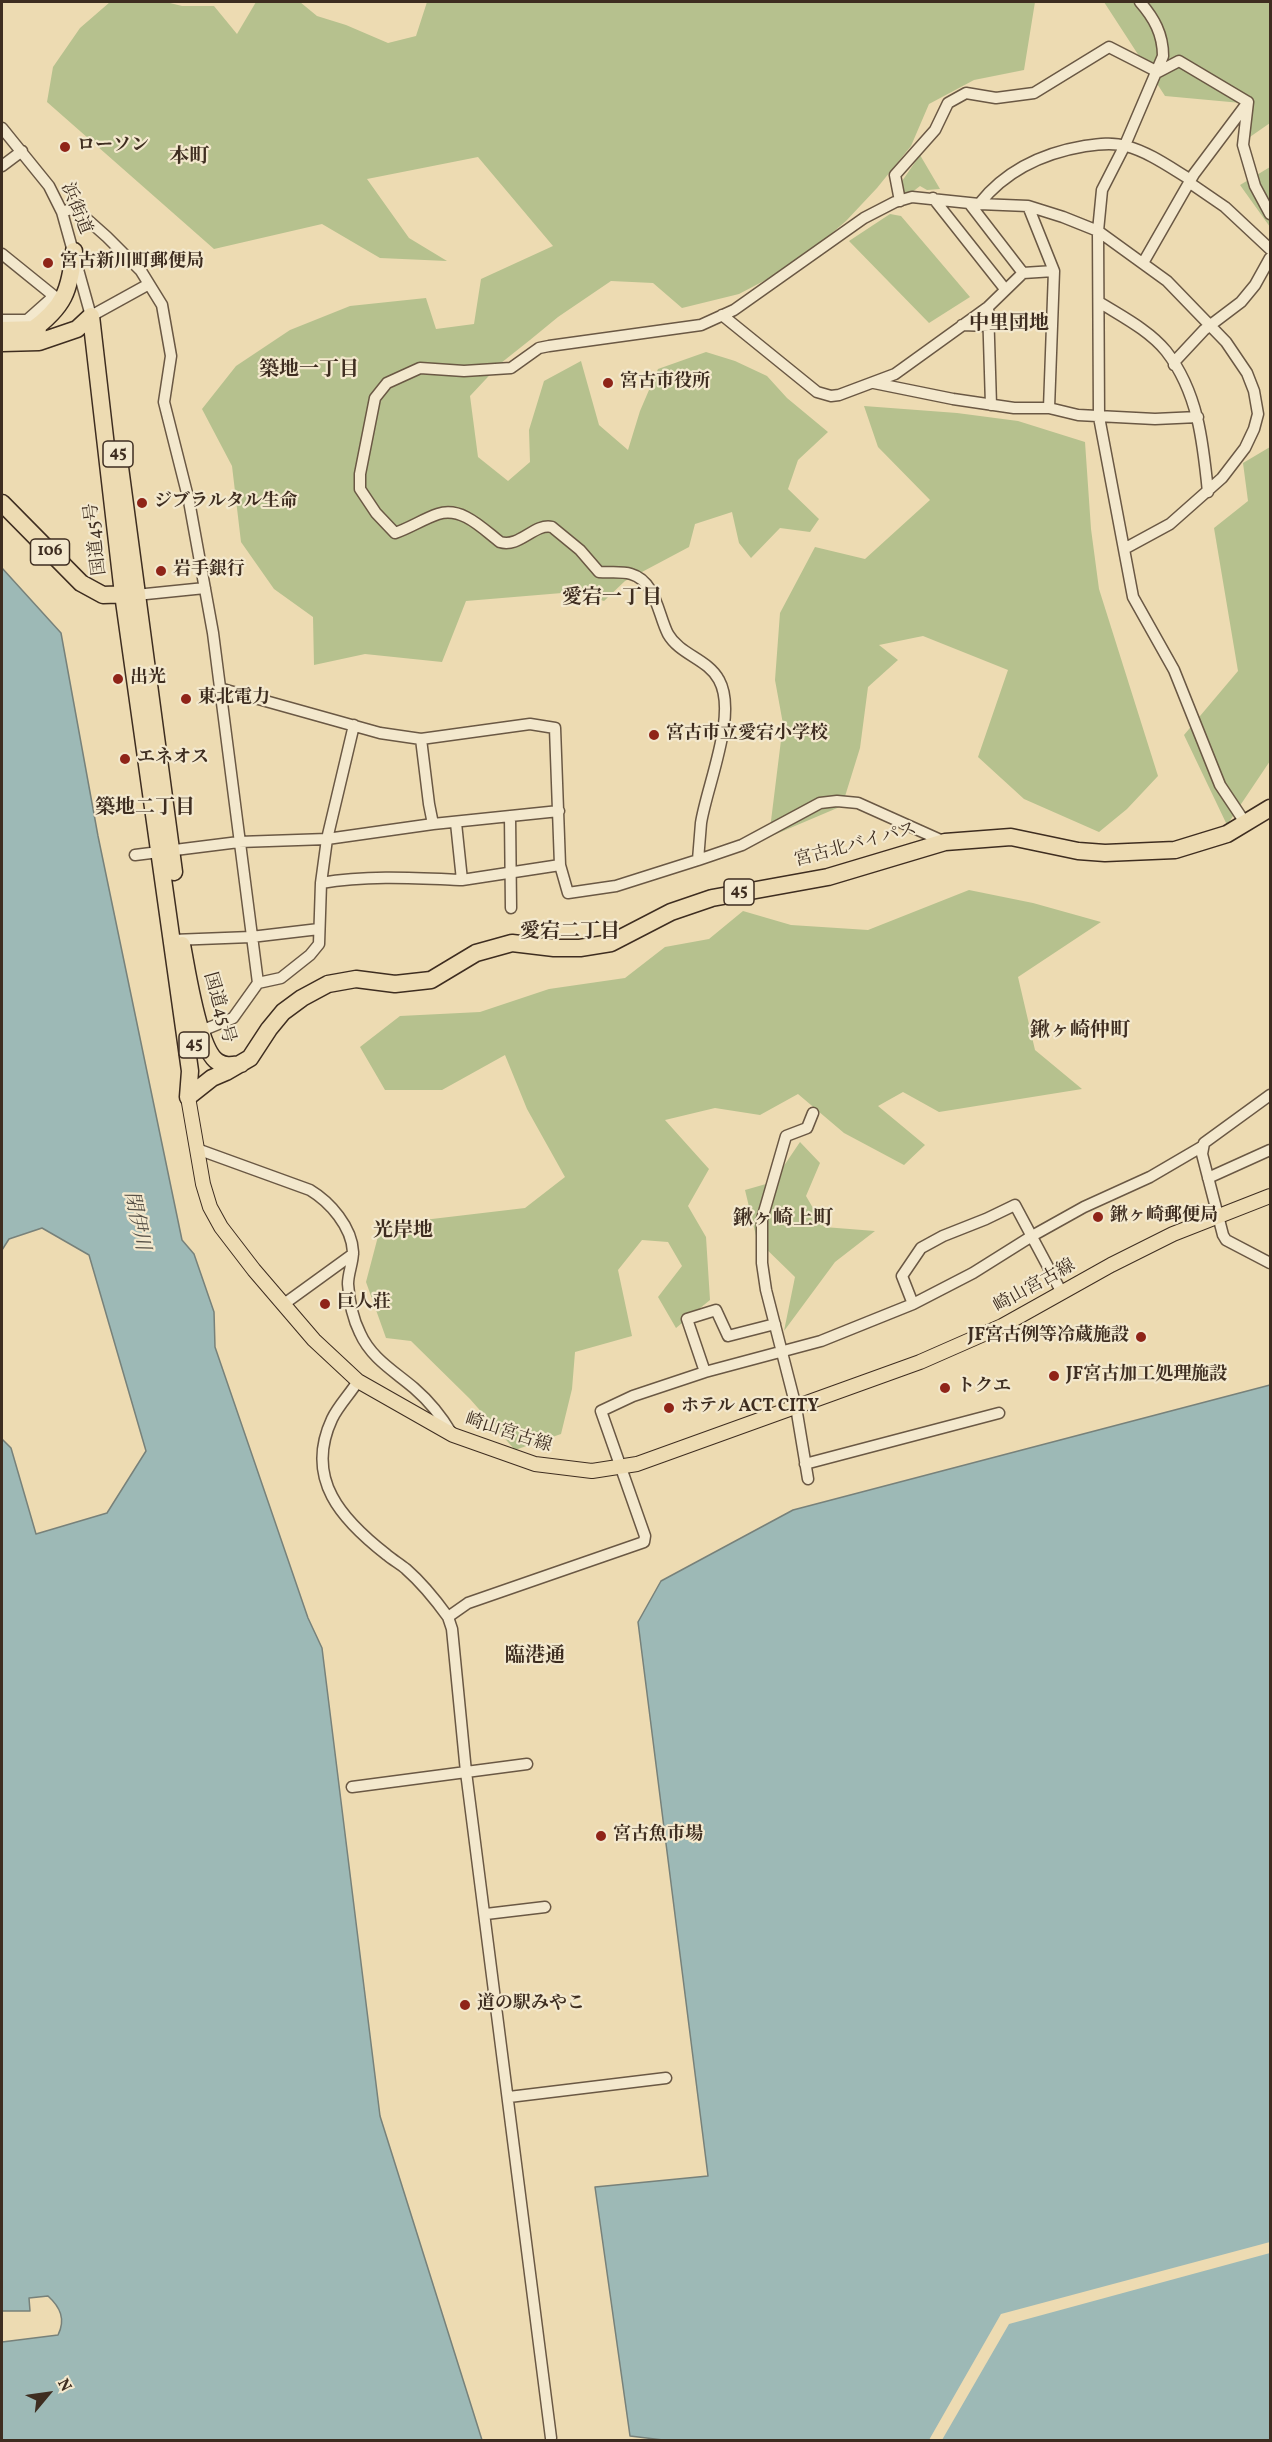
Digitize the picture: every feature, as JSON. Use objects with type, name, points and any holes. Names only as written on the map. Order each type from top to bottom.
[{"type":"highway","points":[[31,331],[47,320],[62,303],[72,274],[74,251]]},
{"type":"highway","points":[[2,330],[31,331],[75,318],[91,316]]},
{"type":"highway","points":[[2,343],[39,342],[77,329],[91,316]]},
{"type":"highway","name":"国道45号","points":[[91,316],[193,1064],[210,1072],[221,1067],[243,1063]]},
{"type":"highway","name":"国道45号","points":[[91,316],[105,353],[129,594]]},
{"type":"highway","points":[[57,335],[78,340],[96,362]]},
{"type":"highway","name":"106","points":[[2,502],[81,583],[103,595],[129,594]]},
{"type":"highway","name":"宮古北バイパス","points":[[243,1063],[250,1058],[283,1012],[302,998],[328,984],[356,979],[394,984],[432,980],[476,953],[512,943],[554,948],[580,948],[611,943],[671,912],[712,898],[828,877],[945,842],[1011,837],[1078,851],[1105,853],[1175,850],[1227,834],[1257,821],[1270,808]]},
{"type":"highway","name":"国道45号","points":[[176,939],[208,1053],[221,1067]]},
{"type":"highway","name":"45","points":[[188,1097],[193,1064],[191,992]]},
{"type":"highway","name":"45","points":[[188,1097],[212,1078],[221,1067]]},
{"type":"main road","name":"崎山宮古線","points":[[188,1097],[203,1184],[210,1207],[236,1247],[314,1340],[358,1381],[453,1435],[544,1466],[592,1471],[637,1464],[920,1362],[1002,1326],[1136,1252],[1270,1196]]},
{"type":"street","points":[[1140,2],[1157,26],[1163,43],[1163,56],[1125,146],[1102,190],[1098,231],[1099,417],[1133,597],[1174,670],[1220,785],[1257,821]]},
{"type":"street","points":[[900,201],[895,175],[935,130],[948,104],[966,93],[996,98],[1034,93],[1109,47],[1158,72]]},
{"type":"street","points":[[1158,72],[1179,61],[1248,102]]},
{"type":"street","points":[[1143,263],[1191,182],[1248,102]]},
{"type":"street","points":[[1248,102],[1243,145],[1255,186],[1270,214]]},
{"type":"street","name":"浜街道","points":[[2,128],[49,186],[62,212],[91,316]]},
{"type":"street","points":[[974,203],[1016,170],[1041,156],[1102,144],[1125,146],[1148,155],[1191,182],[1225,207],[1270,249]]},
{"type":"street","points":[[2,165],[22,152]]},
{"type":"street","points":[[698,860],[701,823],[725,723],[724,692],[713,671],[671,639],[646,584],[633,575],[599,572],[580,550],[548,525],[515,542],[506,544],[500,542],[469,518],[456,513],[440,513],[395,533],[376,513],[360,489],[360,474],[375,398],[387,383],[420,368],[464,370],[510,368],[539,348],[701,324],[734,310],[864,218],[912,197],[1028,206],[1098,231],[1167,281],[1226,342],[1247,373],[1254,391],[1258,414],[1254,429],[1245,448],[1222,478],[1170,524],[1124,549]]},
{"type":"street","points":[[933,198],[1005,289]]},
{"type":"street","points":[[974,203],[1023,273]]},
{"type":"street","points":[[1028,206],[1054,271],[1049,408]]},
{"type":"street","points":[[62,212],[71,209],[80,213],[141,271],[162,305],[171,357],[164,402],[189,501],[205,588],[258,983]]},
{"type":"street","points":[[2,254],[54,296],[27,320],[2,320]]},
{"type":"street","points":[[1174,365],[1176,360],[1211,325],[1241,302],[1255,285],[1270,258]]},
{"type":"street","points":[[722,315],[817,392],[831,396],[895,374],[988,307],[1023,273],[1054,271]]},
{"type":"street","points":[[91,316],[149,284]]},
{"type":"street","points":[[1099,302],[1149,336],[1166,351],[1195,405],[1208,492]]},
{"type":"street","points":[[988,307],[991,405]]},
{"type":"street","points":[[962,325],[990,326]]},
{"type":"street","points":[[873,383],[991,405],[1014,408],[1049,408],[1078,415],[1155,419],[1198,417]]},
{"type":"street","points":[[129,594],[205,588]]},
{"type":"street","points":[[219,688],[380,733],[421,740],[530,724],[555,728],[554,756],[559,811],[560,865],[568,893],[616,886],[742,845],[820,803],[837,801],[858,803],[945,842]]},
{"type":"street","points":[[201,1031],[233,1018],[258,983],[281,978],[310,956],[319,944],[321,883],[327,838],[354,724]]},
{"type":"street","points":[[421,740],[433,824]]},
{"type":"street","points":[[135,855],[239,842],[327,838],[559,811]]},
{"type":"street","points":[[510,816],[511,908]]},
{"type":"street","points":[[456,823],[462,880]]},
{"type":"street","points":[[321,883],[344,879],[389,877],[462,880],[560,865]]},
{"type":"street","points":[[176,939],[251,937],[319,929]]},
{"type":"street","points":[[448,1617],[468,1603],[644,1542],[645,1536],[601,1411],[633,1396],[705,1372],[782,1352],[860,1327],[913,1304],[973,1273],[1084,1207],[1150,1177],[1203,1146],[1229,1123],[1270,1095]]},
{"type":"street","points":[[808,1479],[796,1407],[766,1290],[762,1263],[762,1219],[786,1136],[807,1128],[813,1113]]},
{"type":"street","points":[[1203,1146],[1202,1154],[1226,1240],[1270,1263]]},
{"type":"street","points":[[197,1149],[310,1190],[338,1215],[352,1243],[353,1254],[348,1283],[355,1320],[370,1351],[415,1389],[439,1415],[453,1435]]},
{"type":"street","points":[[1208,1178],[1270,1150]]},
{"type":"street","points":[[913,1304],[902,1276],[921,1248],[1015,1205],[1062,1293]]},
{"type":"street","points":[[284,1304],[353,1254]]},
{"type":"street","points":[[705,1372],[687,1319],[716,1310],[728,1336],[775,1323]]},
{"type":"street","points":[[358,1381],[333,1417],[326,1435],[323,1453],[327,1490],[354,1526],[429,1591],[448,1617],[452,1629],[466,1772],[486,1914],[551,2438]]},
{"type":"street","points":[[805,1464],[999,1413]]},
{"type":"street","points":[[352,1787],[526,1764]]},
{"type":"street","points":[[486,1914],[545,1907]]},
{"type":"street","points":[[509,2097],[666,2078]]},
{"type":"green space","points":[[110,2],[166,2],[182,6],[214,6],[237,34],[256,2],[300,2],[317,16],[346,25],[388,43],[416,36],[427,2],[1035,2],[1024,70],[974,80],[929,104],[911,146],[877,188],[846,221],[796,264],[739,294],[682,308],[653,283],[611,281],[558,317],[501,363],[470,396],[478,457],[508,481],[530,462],[529,430],[544,381],[581,361],[599,425],[628,450],[640,411],[658,369],[706,352],[735,361],[767,376],[787,398],[828,432],[798,460],[788,489],[819,519],[810,532],[780,528],[751,558],[739,543],[732,512],[695,524],[689,547],[625,581],[604,601],[574,592],[466,601],[442,662],[365,654],[314,665],[313,617],[274,589],[241,542],[232,466],[202,409],[236,366],[290,330],[350,306],[426,298],[436,329],[474,324],[481,279],[553,246],[478,157],[367,179],[409,238],[447,261],[380,258],[322,224],[214,249],[47,102],[53,67],[80,28]]},
{"type":"green space","points":[[1104,2],[1270,2],[1270,123],[1247,139],[1252,104],[1165,96]]},
{"type":"green space","points":[[920,155],[940,189],[927,190],[920,186],[906,197],[900,184]]},
{"type":"green space","points":[[1270,167],[1270,227],[1240,185]]},
{"type":"green space","points":[[890,214],[901,216],[970,297],[929,323],[849,241]]},
{"type":"green space","points":[[864,406],[957,413],[1018,421],[1085,442],[1091,529],[1099,589],[1158,776],[1127,809],[1099,832],[1024,799],[978,757],[1008,670],[923,636],[879,645],[898,660],[868,687],[860,748],[842,806],[769,837],[783,724],[775,680],[780,613],[815,547],[865,559],[930,500],[878,447]]},
{"type":"green space","points":[[1270,447],[1270,761],[1227,825],[1184,735],[1238,671],[1214,528],[1248,501],[1243,463]]},
{"type":"green space","points":[[969,890],[1033,903],[1101,922],[1018,977],[1035,1050],[1082,1089],[939,1112],[903,1092],[878,1106],[925,1145],[904,1165],[844,1133],[798,1094],[760,1115],[715,1108],[665,1120],[709,1169],[688,1206],[706,1237],[710,1300],[676,1328],[658,1297],[682,1266],[668,1242],[642,1240],[618,1270],[632,1336],[575,1352],[572,1389],[561,1434],[515,1450],[470,1399],[411,1341],[386,1338],[366,1282],[381,1225],[525,1208],[565,1177],[527,1109],[505,1055],[442,1090],[385,1090],[360,1047],[400,1016],[480,1012],[549,989],[625,978],[665,947],[709,939],[743,911],[791,925],[868,930]]},
{"type":"green space","points":[[800,1142],[820,1163],[806,1196],[824,1227],[875,1231],[835,1262],[784,1331],[795,1277],[757,1240],[745,1190],[773,1182]]},
{"type":"water","name":"閉伊川","points":[[2,568],[61,633],[98,836],[182,1240],[194,1254],[214,1312],[215,1347],[308,1618],[322,1648],[380,2116],[482,2440],[2,2440],[2,2342],[58,2335],[62,2319],[56,2304],[48,2296],[29,2298],[30,2311],[2,2311],[2,1439],[11,1448],[36,1534],[107,1513],[146,1451],[89,1255],[42,1228],[9,1239],[2,1250]]},
{"type":"water","points":[[1270,1385],[1270,2440],[663,2440],[630,2436],[595,2187],[708,2176],[638,1622],[661,1581],[793,1510]]},
{"type":"pier","points":[[1270,2242],[1270,2253],[1009,2324],[942,2440],[929,2440],[1001,2314]]},
{"type":"place","name":"ローソン","points":[[65,147]]},
{"type":"place","name":"宮古新川町郵便局","points":[[48,263]]},
{"type":"place","name":"宮古市役所","points":[[608,383]]},
{"type":"place","name":"ジブラルタル生命","points":[[142,503]]},
{"type":"place","name":"岩手銀行","points":[[161,571]]},
{"type":"place","name":"出光","points":[[118,679]]},
{"type":"place","name":"東北電力","points":[[186,699]]},
{"type":"place","name":"宮古市立愛宕小学校","points":[[654,735]]},
{"type":"place","name":"エネオス","points":[[125,759]]},
{"type":"place","name":"鍬ヶ崎郵便局","points":[[1098,1217]]},
{"type":"place","name":"巨人荘","points":[[325,1304]]},
{"type":"place","name":"JF宮古例等冷蔵施設","points":[[1141,1337]]},
{"type":"place","name":"JF宮古加工処理施設","points":[[1054,1376]]},
{"type":"place","name":"トクエ","points":[[945,1388]]},
{"type":"place","name":"ホテル ACT CITY","points":[[669,1408]]},
{"type":"place","name":"宮古魚市場","points":[[601,1836]]},
{"type":"place","name":"道の駅みやこ","points":[[465,2005]]},
{"type":"district","name":"本町","points":[[189,158]]},
{"type":"district","name":"中里団地","points":[[1009,325]]},
{"type":"district","name":"築地一丁目","points":[[309,371]]},
{"type":"district","name":"愛宕一丁目","points":[[612,599]]},
{"type":"district","name":"築地二丁目","points":[[145,809]]},
{"type":"district","name":"愛宕二丁目","points":[[570,933]]},
{"type":"district","name":"鍬ヶ崎仲町","points":[[1080,1032]]},
{"type":"district","name":"鍬ヶ崎上町","points":[[783,1220]]},
{"type":"district","name":"光岸地","points":[[403,1232]]},
{"type":"district","name":"臨港通","points":[[535,1657]]}]
